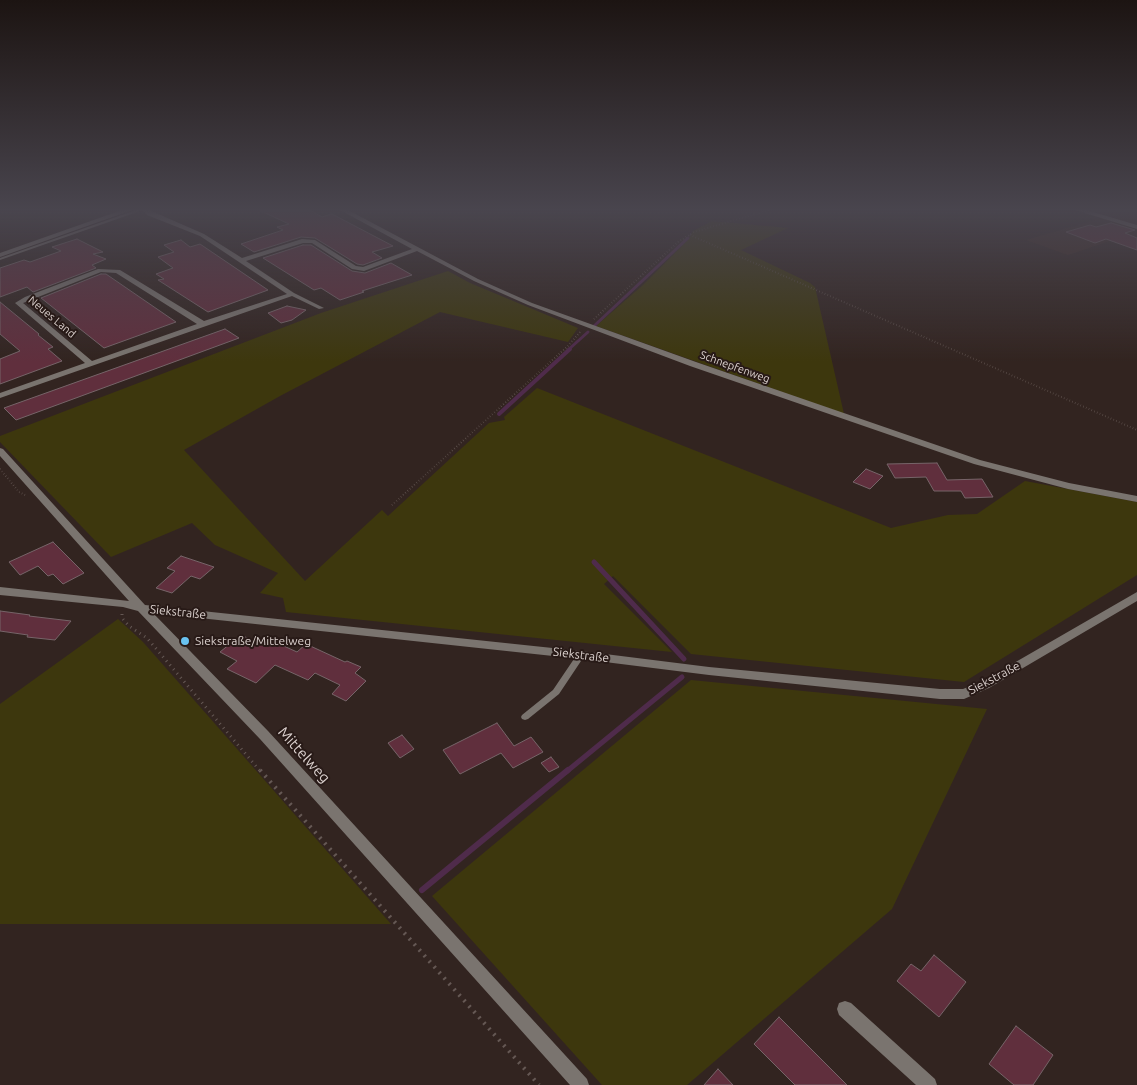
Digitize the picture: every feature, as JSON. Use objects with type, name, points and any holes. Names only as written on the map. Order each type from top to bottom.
[{"type":"street","points":[[240,261],[292,294],[321,308]]},
{"type":"street","points":[[343,261],[354,268],[364,269],[387,261]]},
{"type":"street","name":"Schnepfenweg","points":[[440,261],[476,280],[530,304],[787,398],[977,462],[1068,486],[1137,499]]},
{"type":"street","name":"Neues Land","points":[[91,364],[18,303],[100,270],[118,271],[203,324]]},
{"type":"street","points":[[0,396],[292,294]]},
{"type":"street","name":"Mittelweg","points":[[0,451],[142,608],[264,734],[581,1085]]},
{"type":"street","name":"Siekstraße","points":[[0,590],[123,604],[142,608],[581,655],[709,671],[940,694],[964,694],[985,685],[1137,596]]},
{"type":"street","points":[[845,1009],[929,1085]]},
{"type":"lane","points":[[525,717],[556,692],[581,655]]},
{"type":"path","points":[[392,505],[568,346],[586,325],[658,261]]},
{"type":"path","points":[[750,261],[1137,430]]},
{"type":"path","points":[[123,604],[122,618],[129,626],[147,638],[242,750],[539,1085]]},
{"type":"shaded area","points":[[667,261],[763,261],[810,283],[815,287],[844,414],[596,326],[643,285]]},
{"type":"shaded area","points":[[448,271],[470,283],[578,328],[568,342],[440,312],[280,396],[184,450],[305,581],[382,510],[388,516],[489,423],[505,420],[504,417],[537,388],[891,528],[948,515],[977,514],[1025,481],[1137,502],[1137,575],[964,682],[691,654],[613,576],[604,584],[672,652],[286,612],[283,598],[260,593],[278,573],[215,545],[192,523],[111,557],[0,442],[0,436],[321,313]]},
{"type":"shaded area","points":[[118,619],[143,642],[391,924],[0,924],[0,704]]},
{"type":"shaded area","points":[[691,680],[987,709],[892,909],[687,1085],[602,1085],[432,896]]},
{"type":"building","points":[[22,261],[102,261],[92,265],[96,268],[33,292],[27,287],[0,297],[0,268]]},
{"type":"building","points":[[163,261],[225,261],[268,290],[208,312],[158,280],[164,279],[156,274],[173,268]]},
{"type":"building","points":[[267,261],[336,261],[352,271],[365,273],[391,263],[412,275],[340,300],[321,288],[314,290]]},
{"type":"building","points":[[352,261],[375,261],[363,265]]},
{"type":"building","points":[[101,274],[106,274],[176,322],[104,348],[41,298]]},
{"type":"building","points":[[0,302],[53,347],[48,349],[62,361],[0,384],[0,359],[20,351],[0,334]]},
{"type":"building","points":[[287,306],[306,310],[292,320],[281,323],[268,313]]},
{"type":"building","points":[[225,329],[239,338],[16,420],[4,408]]},
{"type":"building","points":[[937,463],[947,480],[982,479],[993,497],[965,498],[961,491],[934,491],[926,477],[895,478],[887,464]]},
{"type":"building","points":[[866,469],[883,476],[870,489],[853,482]]},
{"type":"building","points":[[53,542],[84,573],[63,584],[53,574],[48,576],[38,566],[20,575],[9,562]]},
{"type":"building","points":[[181,556],[214,567],[200,579],[191,576],[172,593],[156,588],[175,571],[167,568]]},
{"type":"building","points":[[0,611],[71,621],[55,640],[27,637],[28,635],[0,631]]},
{"type":"building","points":[[241,635],[258,643],[264,637],[297,652],[306,644],[345,662],[347,661],[361,667],[355,673],[366,681],[346,701],[332,694],[340,685],[315,673],[308,680],[275,665],[256,683],[227,669],[237,661],[220,652]]},
{"type":"building","points":[[497,723],[514,746],[531,737],[543,752],[513,768],[501,753],[460,774],[443,750]]},
{"type":"building","points":[[402,735],[414,749],[400,758],[388,743]]},
{"type":"building","points":[[551,757],[559,767],[549,772],[541,763]]},
{"type":"building","points":[[934,955],[966,982],[939,1017],[897,981],[911,964],[921,971]]},
{"type":"building","points":[[779,1017],[847,1085],[795,1085],[754,1044]]},
{"type":"building","points":[[1016,1026],[1053,1055],[1033,1085],[1014,1085],[989,1064]]},
{"type":"building","points":[[718,1069],[733,1085],[704,1085]]},
{"type":"waterway","points":[[594,326],[664,261]]},
{"type":"waterway","points":[[568,350],[588,332]]},
{"type":"waterway","points":[[499,414],[570,349]]},
{"type":"waterway","points":[[594,562],[684,659]]},
{"type":"waterway","points":[[566,772],[682,677]]},
{"type":"waterway","points":[[422,890],[568,770]]},
{"type":"place","name":"Siekstraße/Mittelweg","points":[[185,641]]}]
